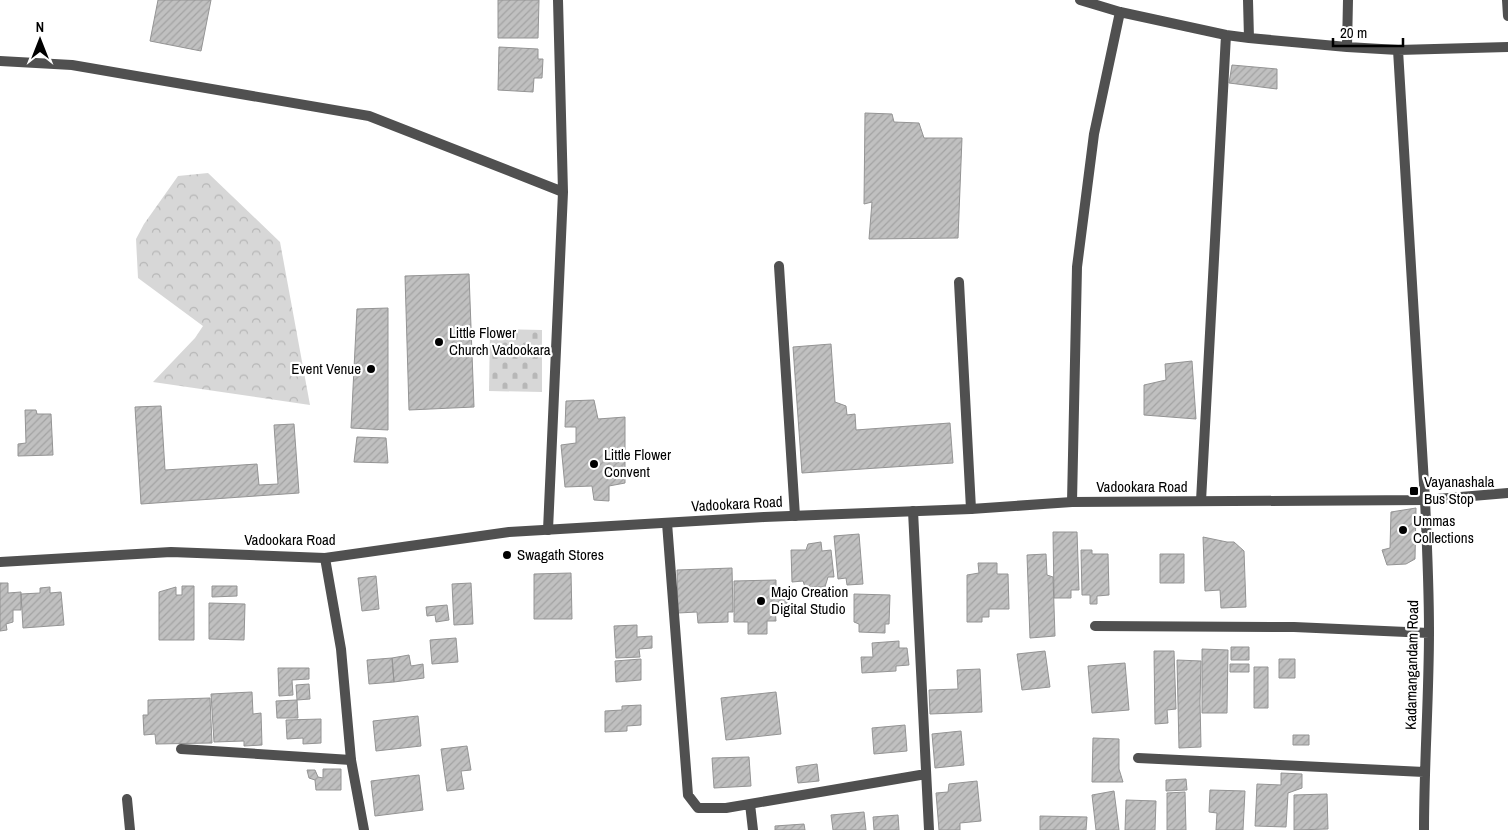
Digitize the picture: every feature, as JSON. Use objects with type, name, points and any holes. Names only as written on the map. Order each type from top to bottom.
[{"type":"street","points":[[548,530],[563,192],[558,0]]},
{"type":"street","points":[[1080,0],[1120,12],[1248,38],[1398,50],[1508,47]]},
{"type":"street","points":[[1248,0],[1248,38]]},
{"type":"street","points":[[1347,47],[1348,0]]},
{"type":"street","points":[[1507,0],[1508,16]]},
{"type":"street","points":[[1072,502],[1077,267],[1094,134],[1120,12]]},
{"type":"street","points":[[1201,501],[1226,35]]},
{"type":"street","name":"Kadamangandam Road","points":[[1398,50],[1425,500],[1429,632],[1424,830]]},
{"type":"street","points":[[0,61],[72,65],[370,116],[563,192]]},
{"type":"street","points":[[779,266],[795,516]]},
{"type":"street","points":[[959,282],[971,509]]},
{"type":"street","name":"Vadookara Road","points":[[0,562],[171,552],[325,558],[509,532],[795,516],[971,509],[1072,502],[1425,500],[1508,493]]},
{"type":"street","points":[[913,511],[929,830]]},
{"type":"street","points":[[667,523],[688,795],[698,808],[726,808],[926,774]]},
{"type":"street","points":[[325,558],[341,649],[351,760],[364,830]]},
{"type":"street","points":[[1096,626],[1294,627],[1429,632]]},
{"type":"street","points":[[181,749],[351,760]]},
{"type":"street","points":[[1138,758],[1424,772]]},
{"type":"street","points":[[127,799],[130,830]]},
{"type":"street","points":[[750,804],[753,830]]},
{"type":"green space","points":[[208,173],[280,242],[310,405],[153,382],[195,338],[203,326],[138,278],[136,239],[144,224],[178,176]]},
{"type":"green space","points":[[490,329],[542,330],[542,392],[489,391]]},
{"type":"building","points":[[158,0],[211,0],[201,51],[150,41]]},
{"type":"building","points":[[498,0],[539,0],[538,38],[498,38]]},
{"type":"building","points":[[499,47],[538,49],[538,59],[543,59],[542,78],[534,78],[533,92],[498,90]]},
{"type":"building","points":[[1232,65],[1277,69],[1277,89],[1229,83]]},
{"type":"building","points":[[865,113],[892,114],[894,122],[919,123],[924,138],[962,138],[958,238],[869,239],[872,202],[864,204]]},
{"type":"building","name":"Little Flower Church Vadookara","points":[[469,274],[474,407],[409,410],[405,276]]},
{"type":"building","name":"Event Venue","points":[[388,308],[388,430],[351,428],[357,309]]},
{"type":"building","points":[[831,344],[835,402],[846,406],[847,415],[855,414],[856,430],[950,423],[953,463],[802,473],[793,347]]},
{"type":"building","points":[[1192,361],[1196,419],[1144,415],[1144,385],[1166,380],[1165,364]]},
{"type":"building","name":"Little Flower Convent","points":[[594,400],[598,419],[625,417],[625,483],[609,486],[609,501],[594,500],[592,486],[565,487],[561,445],[576,443],[576,427],[565,427],[566,401]]},
{"type":"building","points":[[161,406],[165,470],[257,464],[259,485],[278,484],[274,425],[294,424],[299,493],[141,504],[135,407]]},
{"type":"building","points":[[25,410],[36,410],[37,414],[51,414],[53,455],[18,456],[18,444],[26,443]]},
{"type":"building","points":[[357,437],[386,438],[388,463],[354,462]]},
{"type":"building","name":"Ummas Collections","points":[[1416,508],[1415,559],[1406,564],[1387,565],[1382,550],[1390,548],[1391,512]]},
{"type":"building","points":[[1053,532],[1077,532],[1079,590],[1071,590],[1071,598],[1054,598]]},
{"type":"building","points":[[859,534],[863,584],[847,585],[846,578],[838,579],[834,536]]},
{"type":"building","points":[[1203,537],[1234,542],[1244,551],[1246,607],[1221,608],[1220,590],[1205,591]]},
{"type":"building","points":[[821,542],[822,551],[831,550],[834,577],[828,577],[825,587],[805,587],[803,581],[792,582],[791,550],[806,550],[808,544]]},
{"type":"building","points":[[1081,550],[1092,550],[1092,554],[1108,554],[1109,595],[1097,596],[1097,604],[1090,604],[1090,595],[1082,595]]},
{"type":"building","points":[[1046,554],[1047,575],[1053,577],[1055,636],[1030,638],[1027,555]]},
{"type":"building","points":[[1160,554],[1184,554],[1184,583],[1160,583]]},
{"type":"building","points":[[978,563],[997,563],[997,574],[1008,574],[1009,609],[989,609],[989,617],[982,617],[982,622],[967,622],[967,575],[979,573]]},
{"type":"building","points":[[732,568],[733,612],[728,612],[728,622],[698,623],[697,612],[678,613],[677,570]]},
{"type":"building","points":[[571,573],[572,619],[534,619],[534,574]]},
{"type":"building","points":[[376,576],[379,609],[362,611],[358,578]]},
{"type":"building","name":"Majo Creation Digital Studio","points":[[776,580],[776,595],[787,594],[787,608],[775,608],[776,621],[767,621],[767,634],[748,634],[748,622],[734,622],[734,581]]},
{"type":"building","points":[[0,583],[8,583],[8,593],[21,592],[21,610],[13,610],[13,622],[6,624],[7,630],[0,631]]},
{"type":"building","points":[[471,583],[473,624],[454,625],[452,584]]},
{"type":"building","points":[[182,586],[194,586],[194,640],[159,640],[159,592],[176,587],[176,595],[182,595]]},
{"type":"building","points":[[212,586],[237,586],[237,596],[212,597]]},
{"type":"building","points":[[50,587],[50,593],[61,592],[64,625],[23,628],[21,594],[40,593],[40,588]]},
{"type":"building","points":[[854,594],[890,595],[889,624],[885,624],[885,633],[859,632],[859,624],[854,622]]},
{"type":"building","points":[[209,603],[245,604],[244,640],[209,639]]},
{"type":"building","points":[[447,605],[449,620],[436,622],[435,615],[427,616],[426,607]]},
{"type":"building","points":[[637,625],[637,637],[652,636],[652,648],[639,649],[640,657],[616,658],[614,626]]},
{"type":"building","points":[[456,638],[458,662],[432,664],[430,640]]},
{"type":"building","points":[[899,641],[899,648],[907,648],[909,665],[896,666],[896,671],[862,673],[861,657],[873,657],[872,643]]},
{"type":"building","points":[[1231,647],[1249,647],[1249,660],[1231,660]]},
{"type":"building","points":[[1202,649],[1228,650],[1227,713],[1202,713]]},
{"type":"building","points":[[1045,651],[1050,687],[1022,690],[1017,654]]},
{"type":"building","points":[[1154,651],[1174,651],[1176,709],[1167,710],[1168,723],[1155,724]]},
{"type":"building","points":[[409,655],[411,666],[423,664],[424,678],[394,682],[392,658]]},
{"type":"building","points":[[392,658],[394,682],[369,684],[367,660]]},
{"type":"building","points":[[641,659],[641,680],[616,682],[615,661]]},
{"type":"building","points":[[1279,659],[1295,659],[1295,678],[1279,678]]},
{"type":"building","points":[[1177,660],[1201,661],[1201,747],[1179,748]]},
{"type":"building","points":[[1125,663],[1129,710],[1092,713],[1088,666]]},
{"type":"building","points":[[1230,664],[1249,664],[1249,672],[1230,672]]},
{"type":"building","points":[[1254,667],[1268,667],[1268,708],[1254,708]]},
{"type":"building","points":[[278,668],[309,668],[309,679],[292,680],[293,695],[279,696]]},
{"type":"building","points":[[980,669],[982,712],[930,714],[929,690],[958,689],[957,670]]},
{"type":"building","points":[[309,684],[310,699],[297,700],[296,685]]},
{"type":"building","points":[[252,692],[253,714],[261,713],[262,745],[244,746],[244,741],[214,742],[211,694]]},
{"type":"building","points":[[776,692],[781,734],[726,740],[721,698]]},
{"type":"building","points":[[210,698],[212,743],[156,744],[155,734],[144,735],[143,715],[148,715],[148,700]]},
{"type":"building","points":[[297,700],[298,718],[277,718],[276,701]]},
{"type":"building","points":[[641,705],[641,725],[627,726],[627,731],[605,732],[605,711],[622,710],[622,706]]},
{"type":"building","points":[[418,716],[421,746],[376,751],[373,721]]},
{"type":"building","points":[[321,719],[321,743],[303,744],[303,738],[287,739],[286,720]]},
{"type":"building","points":[[905,725],[907,751],[874,754],[872,728]]},
{"type":"building","points":[[961,731],[964,765],[935,768],[932,734]]},
{"type":"building","points":[[1293,735],[1309,735],[1309,745],[1293,745]]},
{"type":"building","points":[[1093,738],[1119,739],[1119,769],[1123,782],[1092,782]]},
{"type":"building","points":[[467,746],[471,770],[461,771],[464,789],[447,791],[441,749]]},
{"type":"building","points":[[749,757],[751,786],[714,788],[712,758]]},
{"type":"building","points":[[817,764],[819,781],[798,783],[796,767]]},
{"type":"building","points":[[323,769],[341,769],[341,790],[316,790],[315,780],[309,778],[307,770],[315,770],[318,777],[323,778]]},
{"type":"building","points":[[1281,773],[1302,774],[1302,788],[1288,793],[1286,827],[1255,826],[1257,784],[1281,785]]},
{"type":"building","points":[[419,775],[423,810],[375,816],[371,781]]},
{"type":"building","points":[[1186,779],[1187,790],[1166,791],[1166,780]]},
{"type":"building","points":[[977,781],[981,821],[960,823],[960,830],[939,830],[936,793],[948,792],[949,784]]},
{"type":"building","points":[[1210,790],[1245,791],[1243,830],[1216,830],[1217,813],[1209,812]]},
{"type":"building","points":[[1114,791],[1119,830],[1096,830],[1092,795]]},
{"type":"building","points":[[1185,792],[1186,830],[1167,830],[1167,793]]},
{"type":"building","points":[[1327,794],[1328,829],[1294,830],[1294,795]]},
{"type":"building","points":[[1126,800],[1156,801],[1155,830],[1125,830]]},
{"type":"building","points":[[864,812],[866,830],[833,830],[831,815]]},
{"type":"building","points":[[898,815],[899,830],[874,830],[873,817]]},
{"type":"building","points":[[1040,816],[1087,817],[1086,830],[1040,830]]},
{"type":"building","points":[[804,824],[805,830],[775,830],[775,826]]},
{"type":"place","name":"Little Flower Church Vadookara","points":[[439,342]]},
{"type":"place","name":"Event Venue","points":[[371,369]]},
{"type":"place","name":"Little Flower Convent","points":[[594,464]]},
{"type":"place","name":"Vayanashala Bus Stop","points":[[1414,491]]},
{"type":"place","name":"Ummas Collections","points":[[1403,530]]},
{"type":"place","name":"Swagath Stores","points":[[507,555]]},
{"type":"place","name":"Majo Creation Digital Studio","points":[[761,601]]}]
